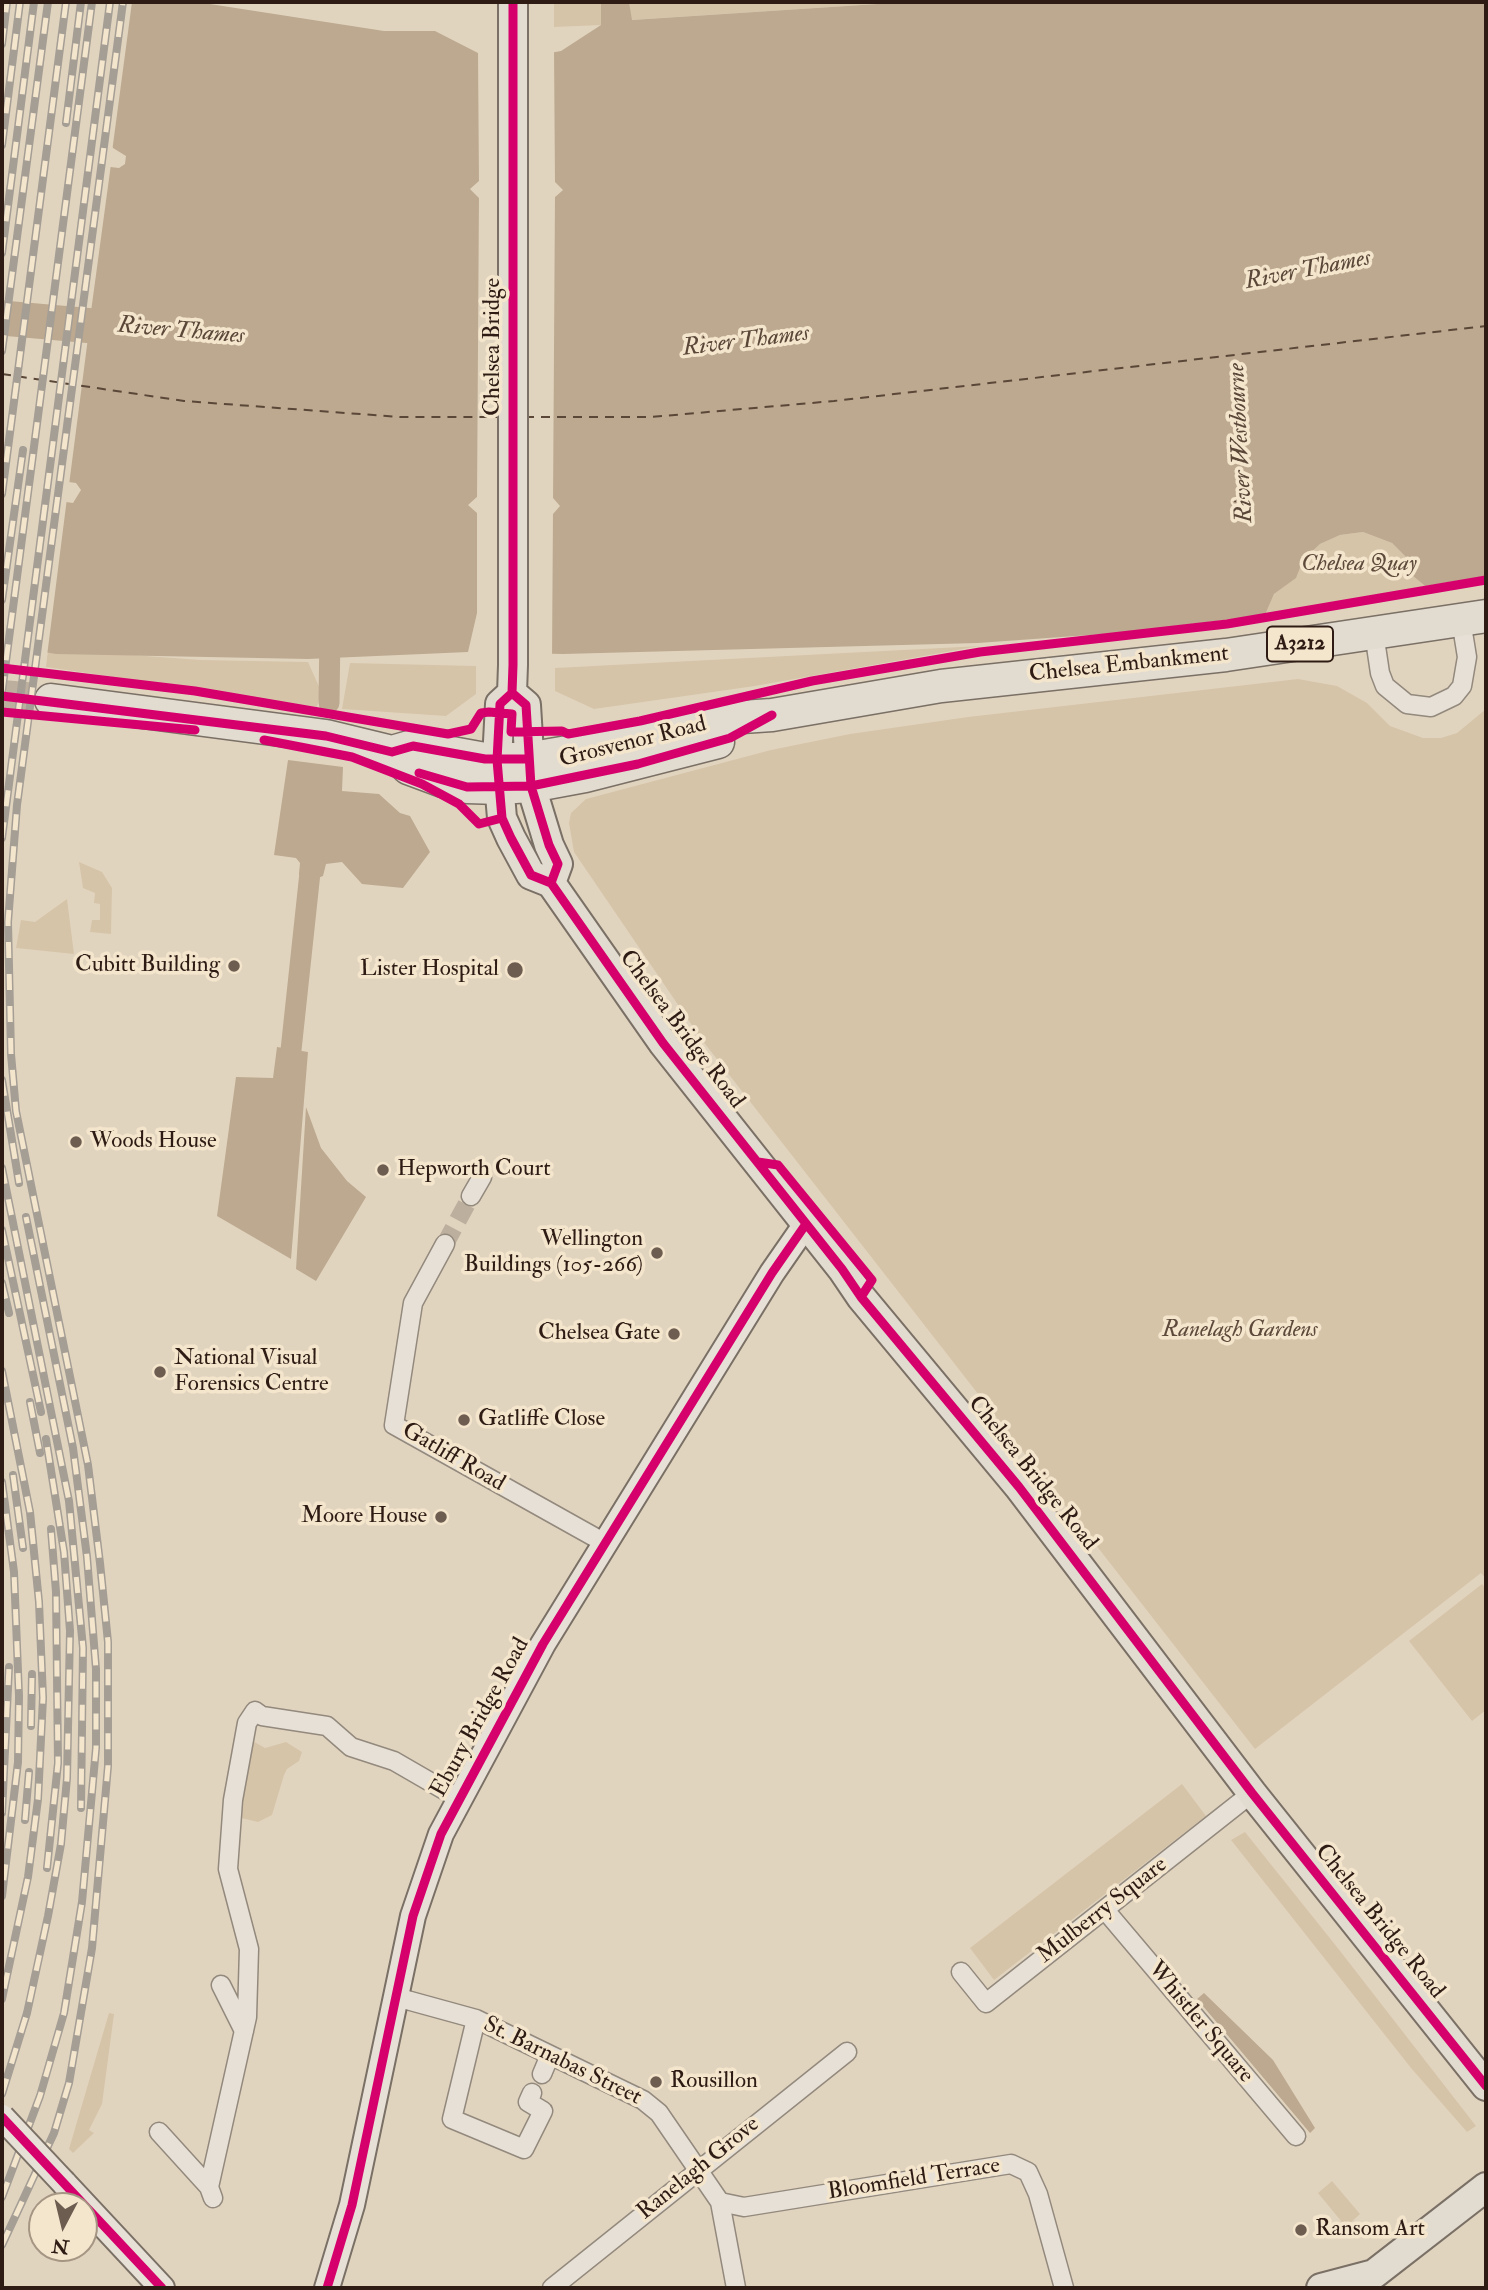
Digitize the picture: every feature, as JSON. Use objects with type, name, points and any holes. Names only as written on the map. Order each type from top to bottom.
[{"type":"highway","name":"Chelsea Embankment","points":[[772,715],[942,686],[1226,655],[1474,618]]},
{"type":"highway","name":"Grosvenor Road","points":[[51,700],[326,736],[392,752],[413,746],[513,773],[638,764],[730,738],[772,715]]},
{"type":"main road","name":"Chelsea Bridge","points":[[513,2],[513,665],[512,693],[500,704],[513,773]]},
{"type":"main road","name":"Chelsea Bridge Road","points":[[513,773],[558,864],[551,883],[663,1043],[861,1297],[1019,1487],[1109,1601],[1252,1793],[1486,2087]]},
{"type":"main road","name":"Ebury Bridge Road","points":[[327,2288],[352,2205],[413,1916],[441,1834],[543,1644],[776,1267],[806,1224]]},
{"type":"main road","points":[[2,2117],[162,2288]]},
{"type":"main road","points":[[1321,2288],[1378,2281],[1486,2187]]},
{"type":"street","points":[[1374,633],[1380,673],[1385,686],[1407,704],[1431,707],[1454,696],[1462,687],[1474,618]]},
{"type":"street","points":[[471,1196],[482,1177]]},
{"type":"street","name":"Gatliff Road","points":[[445,1244],[413,1303],[394,1425],[605,1543]]},
{"type":"street","points":[[159,2132],[211,2192],[244,2031],[249,1950],[228,1869],[233,1800],[247,1723],[255,1711],[262,1716],[327,1726],[351,1747],[394,1761],[458,1798]]},
{"type":"street","name":"Mulberry Square","points":[[961,1972],[986,2003],[1252,1793]]},
{"type":"street","name":"Whistler Square","points":[[1105,1910],[1296,2137]]},
{"type":"street","points":[[221,1985],[244,2031]]},
{"type":"street","name":"St. Barnabas Street","points":[[396,1997],[476,2019],[643,2101],[659,2113],[700,2168],[720,2202],[736,2288]]},
{"type":"street","points":[[476,2019],[452,2119],[524,2149],[543,2111],[528,2102],[532,2093]]},
{"type":"street","name":"Ranelagh Grove","points":[[552,2288],[847,2052]]},
{"type":"street","points":[[542,2074],[550,2055]]},
{"type":"street","name":"Bloomfield Terrace","points":[[720,2202],[744,2207],[1011,2164],[1028,2172],[1038,2194],[1065,2288]]},
{"type":"green space","points":[[554,2],[601,2],[602,25],[554,27]]},
{"type":"green space","points":[[629,2],[908,2],[631,20]]},
{"type":"green space","name":"Chelsea Quay","points":[[1363,532],[1392,543],[1406,557],[1413,576],[1425,586],[1265,615],[1274,594],[1295,578],[1303,560],[1320,544],[1340,535]]},
{"type":"green space","points":[[980,646],[755,686],[594,709],[555,691],[555,668]]},
{"type":"green space","points":[[48,649],[201,660],[308,662],[321,691],[317,707],[46,667]]},
{"type":"green space","points":[[350,663],[476,666],[476,694],[446,716],[342,709]]},
{"type":"green space","name":"Ranelagh Gardens","points":[[1298,679],[1337,686],[1367,703],[1390,726],[1423,738],[1441,738],[1457,733],[1486,709],[1486,1579],[1481,1573],[1255,1749],[702,1040],[574,852],[569,823],[571,813],[586,799],[771,750],[850,734],[968,717]]},
{"type":"green space","points":[[79,862],[102,872],[112,888],[111,934],[90,932],[92,920],[100,920],[100,904],[94,903],[95,893],[83,888]]},
{"type":"green space","points":[[67,899],[74,954],[16,948],[21,920],[35,922]]},
{"type":"green space","points":[[1482,1584],[1486,1589],[1486,1710],[1472,1721],[1409,1641]]},
{"type":"green space","points":[[251,1740],[265,1748],[286,1742],[302,1752],[299,1761],[287,1769],[284,1775],[272,1815],[258,1822],[237,1817]]},
{"type":"green space","points":[[1182,1784],[1206,1816],[994,1980],[970,1948]]},
{"type":"green space","points":[[1245,1832],[1476,2126],[1467,2132],[1411,2068],[1231,1840]]},
{"type":"green space","points":[[109,2013],[114,2014],[102,2104],[89,2130],[94,2133],[73,2153],[69,2149]]},
{"type":"green space","points":[[1332,2181],[1360,2214],[1346,2227],[1318,2193]]},
{"type":"water","name":"River Westbourne","points":[[2,2],[197,2],[384,31],[435,31],[478,53],[521,58],[561,51],[601,25],[601,2],[629,2],[632,20],[908,2],[1486,2],[1486,576],[1425,586],[1413,576],[1406,557],[1392,543],[1363,532],[1340,535],[1320,544],[1303,560],[1296,578],[1274,594],[1265,615],[1118,633],[978,643],[563,654],[468,652],[308,659],[56,654],[2,645],[2,493],[73,503],[81,490],[76,483],[2,473],[89,334],[100,334],[104,328],[98,318],[91,315],[2,154],[119,168],[125,164],[126,156],[113,148]],"holes":[[[479,181],[555,182],[563,190],[554,198],[479,198],[470,189]],[[478,496],[553,498],[560,506],[553,514],[477,513],[468,505]]]},
{"type":"water","points":[[288,760],[343,767],[342,791],[379,794],[400,813],[410,816],[430,852],[403,888],[362,884],[342,862],[326,864],[323,876],[310,881],[299,875],[300,863],[296,858],[274,855]]},
{"type":"water","points":[[277,1047],[308,1052],[291,1259],[217,1216],[236,1077],[273,1078]]},
{"type":"water","points":[[306,1107],[321,1148],[347,1181],[366,1197],[316,1281],[296,1269]]},
{"type":"water","points":[[1204,1993],[1273,2060],[1315,2128],[1310,2133],[1197,1999]]},
{"type":"pier","points":[[2,2],[132,2],[112,152],[2,137]]},
{"type":"pier","points":[[554,49],[555,186],[479,185],[478,50],[521,55]]},
{"type":"pier","points":[[2,151],[111,164],[90,319],[2,307]]},
{"type":"pier","points":[[479,193],[555,193],[553,503],[477,501]]},
{"type":"pier","points":[[2,319],[89,330],[69,485],[2,476]]},
{"type":"pier","points":[[2,490],[67,498],[47,656],[2,648]]},
{"type":"pier","points":[[477,509],[553,509],[552,658],[471,656],[468,652],[477,613]]},
{"type":"waterway","name":"River Thames","points":[[2,318],[151,331]]},
{"type":"waterway","points":[[329,703],[330,631]]},
{"type":"waterway","points":[[291,1050],[312,854]]},
{"type":"ferry route","points":[[525,417],[651,417],[834,401],[1486,326]]},
{"type":"ferry route","points":[[2,374],[184,401],[400,417],[499,417]]},
{"type":"tunnel","points":[[2,696],[51,700]]},
{"type":"tunnel","points":[[445,1244],[471,1196]]},
{"type":"railway","points":[[2,44],[7,2]]},
{"type":"railway","points":[[2,145],[20,2]]},
{"type":"railway","points":[[2,253],[34,2]]},
{"type":"railway","points":[[2,351],[48,2]]},
{"type":"railway","points":[[2,494],[66,2]]},
{"type":"railway","points":[[66,123],[81,2]]},
{"type":"railway","points":[[2,692],[92,2]]},
{"type":"railway","points":[[2,838],[110,2]]},
{"type":"railway","points":[[2,2245],[54,2133],[69,2083],[92,1948],[108,1766],[108,1642],[100,1563],[88,1465],[16,1111],[11,1054],[8,922],[17,805],[123,2]]},
{"type":"railway","points":[[2,600],[23,450]]},
{"type":"railway","points":[[2,1080],[19,1183]]},
{"type":"railway","points":[[2,1168],[69,1501],[83,1648],[81,1808]]},
{"type":"railway","points":[[2,2197],[40,2096],[64,2013],[82,1902],[96,1748],[96,1669],[87,1557],[73,1448],[26,1217]]},
{"type":"railway","points":[[2,1230],[41,1412]]},
{"type":"railway","points":[[2,1283],[9,1313]]},
{"type":"railway","points":[[2,1371],[30,1512],[39,1602],[43,1698],[38,1799],[28,1877],[2,1999]]},
{"type":"railway","points":[[30,1402],[40,1453]]},
{"type":"railway","points":[[2,2094],[27,2013],[48,1916],[61,1844],[67,1778],[70,1631],[64,1552],[46,1439]]},
{"type":"railway","points":[[13,1475],[23,1548]]},
{"type":"railway","points":[[2,1482],[14,1572],[19,1696],[18,1762],[2,1896]]},
{"type":"railway","points":[[47,1868],[58,1763],[56,1592],[51,1529]]},
{"type":"railway","points":[[2,1813],[9,1667]]},
{"type":"railway","points":[[31,1726],[32,1674]]},
{"type":"railway","points":[[25,1820],[29,1772]]},
{"type":"cycle path","points":[[513,2],[513,665],[512,693],[500,704],[497,760],[502,818],[511,838],[531,875],[551,883],[663,1043],[842,1269],[861,1297],[1019,1487],[1252,1793],[1486,2086]]},
{"type":"cycle path","points":[[2,668],[195,691],[448,734],[471,729],[481,713],[489,712],[512,714],[511,732],[562,731],[568,734],[640,721],[812,681],[980,652],[1227,624],[1486,580]]},
{"type":"cycle path","points":[[512,693],[526,705],[531,786],[549,845],[558,864],[551,883]]},
{"type":"cycle path","points":[[2,696],[326,736],[392,752],[413,746],[485,759],[527,759]]},
{"type":"cycle path","points":[[2,712],[195,730]]},
{"type":"cycle path","points":[[419,773],[467,787],[531,786],[638,764],[730,738],[772,715]]},
{"type":"cycle path","points":[[264,740],[352,757],[422,784],[459,804],[479,824],[502,818]]},
{"type":"cycle path","points":[[758,1162],[778,1165],[872,1280],[861,1297]]},
{"type":"cycle path","points":[[327,2288],[352,2205],[413,1916],[441,1834],[543,1644],[772,1273],[806,1224]]},
{"type":"cycle path","points":[[2,2117],[162,2288]]},
{"type":"place","name":"Cubitt Building","points":[[234,966]]},
{"type":"place","name":"Lister Hospital","points":[[515,970]]},
{"type":"place","name":"Woods House","points":[[76,1142]]},
{"type":"place","name":"Hepworth Court","points":[[383,1170]]},
{"type":"place","name":"Wellington Buildings (105-266)","points":[[657,1253]]},
{"type":"place","name":"Chelsea Gate","points":[[674,1334]]},
{"type":"place","name":"National Visual Forensics Centre","points":[[160,1372]]},
{"type":"place","name":"Gatliffe Close","points":[[464,1420]]},
{"type":"place","name":"Moore House","points":[[441,1517]]},
{"type":"place","name":"Rousillon","points":[[656,2082]]},
{"type":"place","name":"Ransom Art","points":[[1301,2230]]}]
